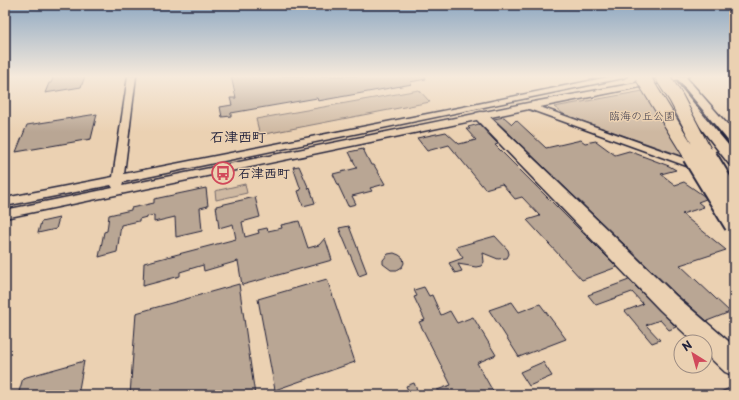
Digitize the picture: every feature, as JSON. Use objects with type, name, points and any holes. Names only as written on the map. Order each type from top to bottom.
[{"type":"highway","points":[[654,95],[734,225]]},
{"type":"highway","points":[[663,95],[734,203]]},
{"type":"highway","points":[[674,95],[706,156],[734,200]]},
{"type":"highway","points":[[477,112],[668,303],[734,362]]},
{"type":"main road","points":[[680,95],[734,161]]},
{"type":"main road","points":[[697,95],[734,140]]},
{"type":"street","points":[[116,191],[129,95]]},
{"type":"street","points":[[527,102],[544,95]]},
{"type":"street","points":[[527,102],[554,95]]},
{"type":"street","points":[[5,202],[118,179],[567,95]]},
{"type":"street","points":[[527,102],[734,180]]},
{"type":"street","points":[[5,214],[477,112]]},
{"type":"green space","points":[[393,95],[423,95],[430,102],[260,135],[256,119]]},
{"type":"green space","name":"臨海の丘公園","points":[[623,95],[657,95],[697,161],[565,115],[554,107]]},
{"type":"green space","points":[[245,184],[247,193],[216,200],[215,191]]},
{"type":"building","points":[[235,95],[353,95],[318,101],[317,98],[231,113],[231,116],[222,117],[220,107],[232,105],[230,98],[236,98]]},
{"type":"building","points":[[97,114],[91,139],[16,152],[27,125]]},
{"type":"building","points":[[504,117],[512,124],[516,120],[546,148],[581,140],[585,143],[596,141],[615,155],[629,151],[676,170],[661,174],[675,185],[684,182],[706,199],[698,202],[704,207],[682,214],[726,250],[680,265],[730,312],[707,321],[677,295],[494,119]]},
{"type":"building","points":[[479,124],[498,144],[495,145],[617,267],[582,280],[527,220],[540,216],[522,197],[515,199],[502,184],[485,189],[449,145],[427,151],[417,138],[446,132],[459,144],[476,140],[466,129],[470,129],[468,127]]},
{"type":"building","points":[[363,149],[371,165],[374,165],[385,184],[370,188],[372,191],[352,196],[356,204],[348,206],[333,174],[357,168],[349,152]]},
{"type":"building","points":[[299,166],[309,189],[310,188],[315,203],[303,206],[298,191],[301,190],[293,167]]},
{"type":"building","points":[[206,188],[208,206],[200,208],[202,231],[176,237],[175,217],[154,222],[154,215],[139,219],[139,221],[121,225],[117,252],[99,257],[104,232],[107,231],[109,215],[154,203],[154,199]]},
{"type":"building","points":[[255,197],[260,217],[242,222],[245,237],[259,233],[258,230],[267,228],[268,231],[282,228],[281,225],[299,221],[308,248],[319,245],[325,238],[332,260],[242,285],[238,261],[204,271],[203,265],[180,272],[180,276],[143,286],[144,263],[236,239],[233,224],[219,228],[216,206]]},
{"type":"building","points":[[59,218],[56,229],[38,233],[41,222]]},
{"type":"building","points":[[349,226],[367,273],[359,276],[339,228]]},
{"type":"building","points":[[495,236],[508,250],[509,254],[507,258],[498,259],[483,253],[484,262],[481,266],[476,267],[458,264],[462,271],[455,273],[449,263],[463,258],[456,247]]},
{"type":"building","points":[[394,253],[403,258],[404,263],[402,267],[397,270],[391,270],[383,264],[383,260],[388,254]]},
{"type":"building","points":[[327,279],[355,362],[275,390],[258,299]]},
{"type":"building","points":[[629,280],[676,327],[669,330],[660,320],[646,325],[660,340],[652,343],[625,311],[643,304],[632,292],[596,305],[588,295]]},
{"type":"building","points":[[239,284],[255,395],[130,395],[136,313]]},
{"type":"building","points":[[424,287],[429,296],[432,295],[441,315],[450,311],[457,323],[473,317],[496,355],[477,363],[495,395],[440,395],[437,390],[451,385],[419,322],[425,320],[414,297],[417,296],[414,290]]},
{"type":"building","points":[[512,302],[519,312],[540,304],[566,339],[519,357],[489,310]]},
{"type":"building","points":[[84,361],[78,395],[18,395],[23,378]]},
{"type":"building","points":[[543,362],[552,376],[529,386],[520,372]]},
{"type":"building","points":[[414,383],[419,395],[410,395],[406,386]]},
{"type":"building","points":[[734,386],[734,395],[714,395]]},
{"type":"place","name":"石津西町","points":[[223,173]]},
{"type":"district","name":"石津西町","points":[[238,137]]}]
